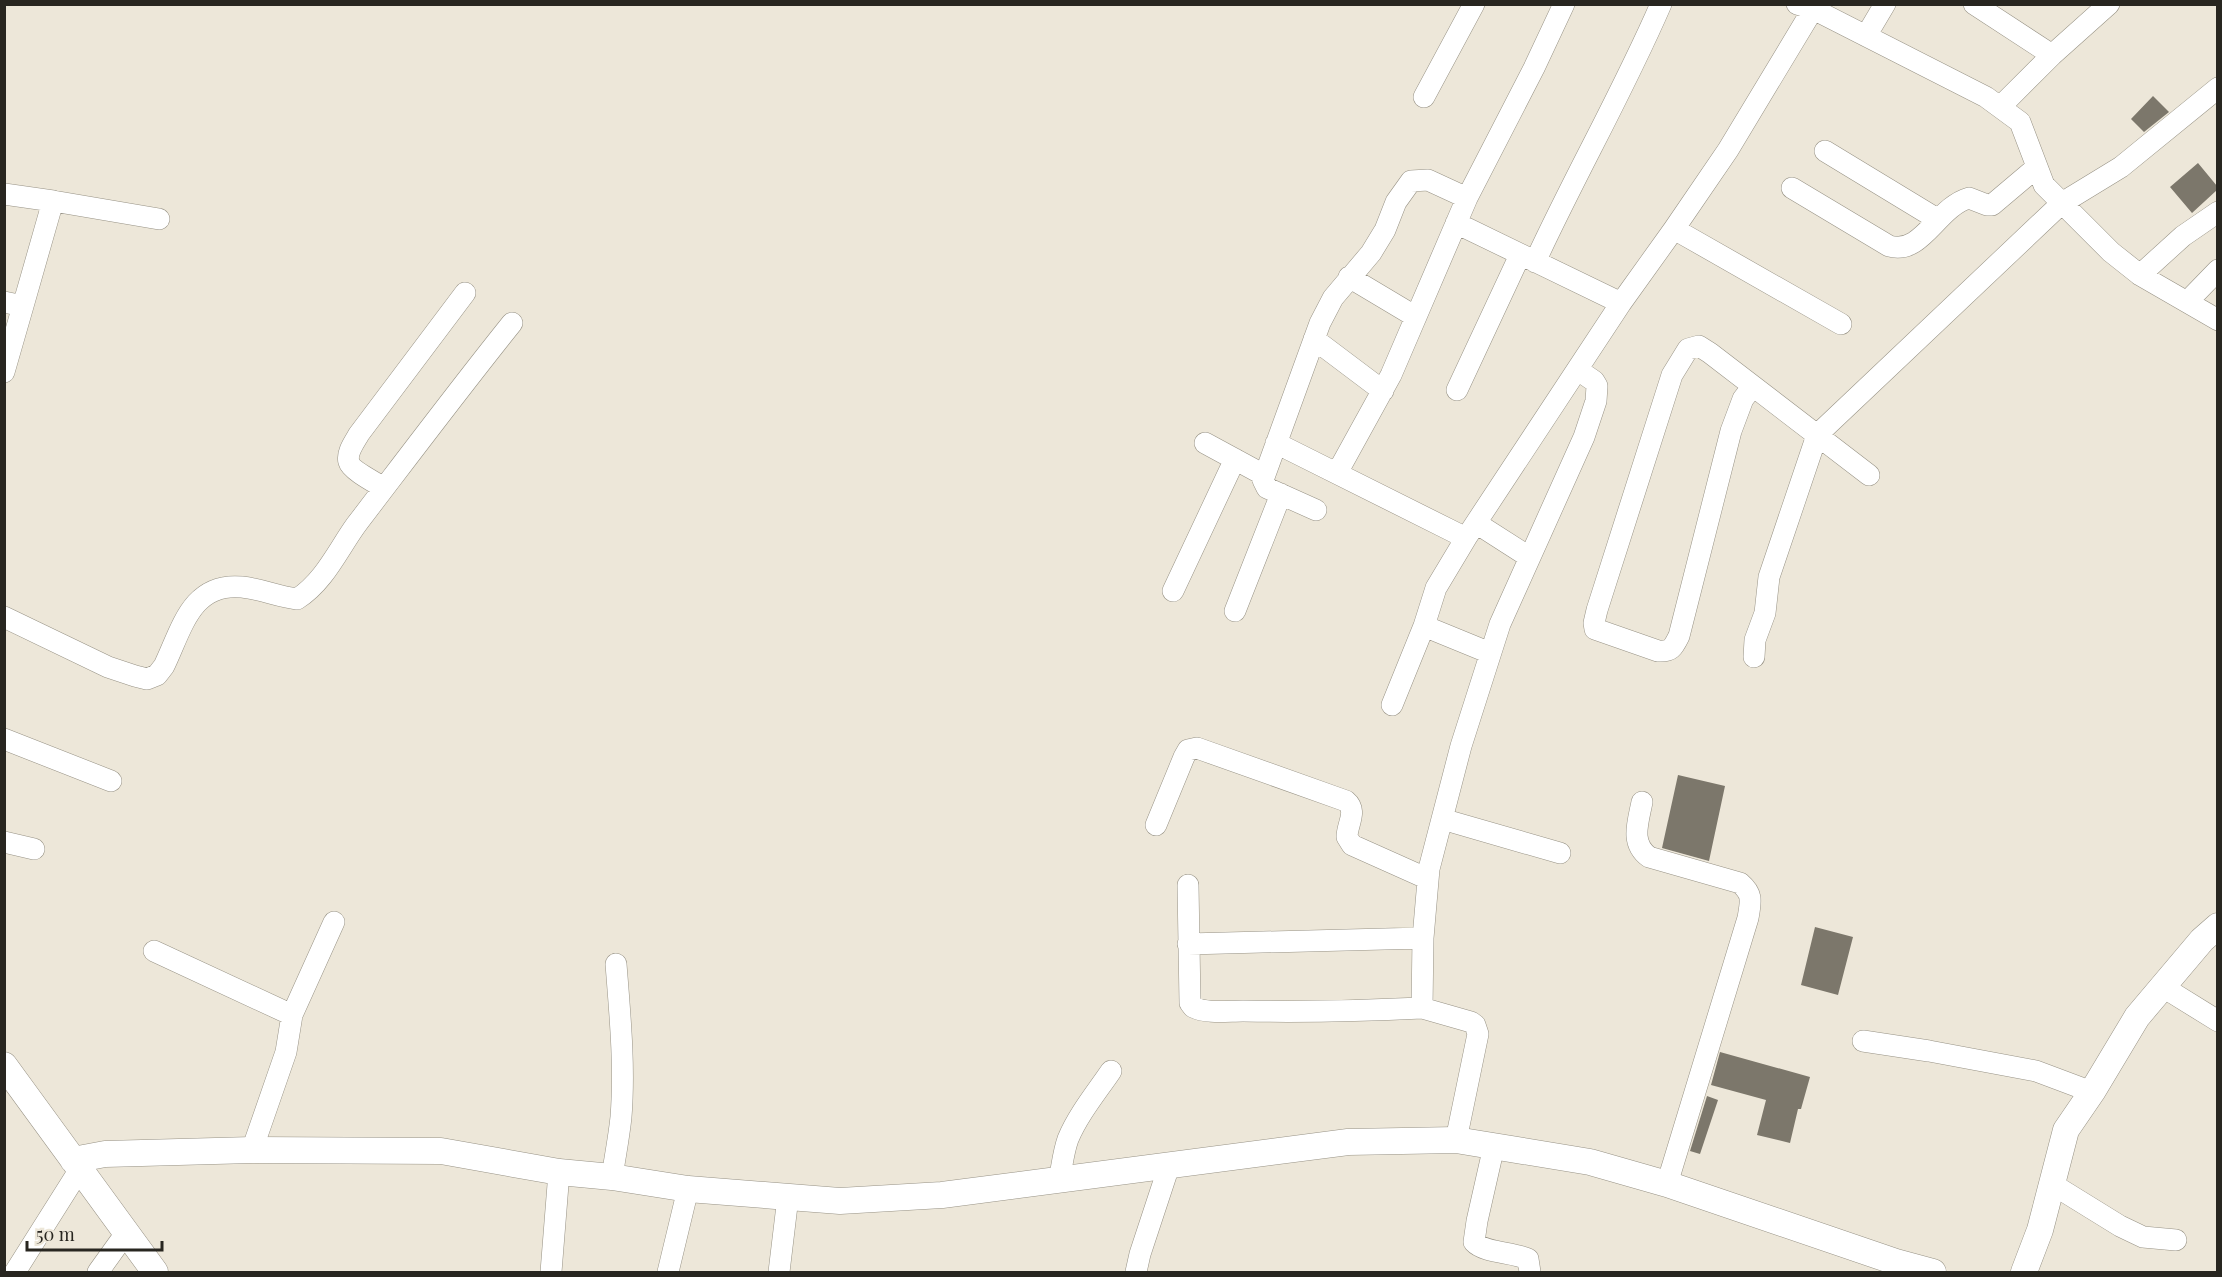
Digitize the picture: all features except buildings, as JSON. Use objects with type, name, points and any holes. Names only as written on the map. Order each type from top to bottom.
[{"type":"street","points":[[1424,97],[1474,4]]},
{"type":"street","points":[[1337,473],[1383,391],[1467,198],[1564,4]]},
{"type":"street","points":[[1457,390],[1631,71],[1661,4]]},
{"type":"street","points":[[1866,36],[1885,4]]},
{"type":"street","points":[[1974,4],[2052,55]]},
{"type":"street","points":[[2000,107],[2052,55],[2109,4]]},
{"type":"street","points":[[1392,705],[1424,626],[1436,588],[1471,530],[1621,303],[1728,150],[1802,6],[1986,97],[2020,122],[2044,185],[2111,252],[2140,275],[2217,320]]},
{"type":"street","points":[[1754,657],[1755,640],[1765,613],[1769,577],[1816,435],[2062,203],[2121,167],[2217,88]]},
{"type":"street","points":[[1825,151],[1937,219]]},
{"type":"street","points":[[1792,188],[1889,246],[1898,249],[1914,244],[1954,203],[1969,198],[1992,205],[2037,166]]},
{"type":"street","points":[[1316,510],[1267,488],[1264,484],[1264,475],[1314,339],[1333,298],[1371,253],[1385,230],[1396,202],[1411,181],[1428,180],[1467,198]]},
{"type":"street","points":[[4,194],[159,219]]},
{"type":"street","points":[[4,372],[14,304],[53,201]]},
{"type":"street","points":[[2140,275],[2183,236],[2217,212]]},
{"type":"street","points":[[1456,223],[1621,303]]},
{"type":"street","points":[[1674,229],[1841,324]]},
{"type":"street","points":[[2187,302],[2217,270]]},
{"type":"street","points":[[1349,277],[1416,317]]},
{"type":"street","points":[[384,488],[354,468],[349,462],[349,454],[359,434],[465,293]]},
{"type":"street","points":[[4,616],[108,667],[147,679],[157,675],[164,666],[194,604],[212,590],[244,587],[297,599],[316,584],[342,544],[384,488],[512,323]]},
{"type":"street","points":[[1314,339],[1383,391]]},
{"type":"street","points":[[1753,386],[1743,399],[1731,431],[1679,636],[1673,648],[1668,652],[1658,651],[1599,632],[1594,623],[1597,610],[1658,416],[1672,375],[1688,349],[1699,346],[1753,386],[1869,475]]},
{"type":"street","points":[[1422,1008],[1423,938],[1429,869],[1461,746],[1490,652],[1529,556],[1584,437],[1596,400],[1598,386],[1578,370]]},
{"type":"street","points":[[1205,443],[1264,475]]},
{"type":"street","points":[[1276,443],[1337,473],[1529,556]]},
{"type":"street","points":[[1173,591],[1235,459]]},
{"type":"street","points":[[1235,611],[1281,494]]},
{"type":"street","points":[[1424,626],[1490,652]]},
{"type":"street","points":[[4,739],[111,781]]},
{"type":"street","points":[[1156,825],[1184,757],[1188,750],[1197,748],[1346,801],[1353,810],[1347,837],[1352,845],[1428,879]]},
{"type":"street","points":[[1642,802],[1636,836],[1637,844],[1642,852],[1649,857],[1740,883],[1748,890],[1751,901],[1748,918],[1667,1184]]},
{"type":"street","points":[[1442,819],[1560,853]]},
{"type":"street","points":[[4,842],[34,849]]},
{"type":"street","points":[[1188,885],[1190,1002],[1198,1010],[1263,1012],[1422,1008],[1471,1022],[1477,1029],[1477,1043],[1456,1140]]},
{"type":"street","points":[[252,1150],[286,1052],[292,1015],[334,922]]},
{"type":"street","points":[[2024,1272],[2040,1230],[2066,1130],[2137,1017],[2202,940],[2217,926]]},
{"type":"street","points":[[1188,944],[1423,938]]},
{"type":"street","points":[[154,951],[292,1015]]},
{"type":"street","points":[[612,1177],[621,1116],[622,1074],[616,964]]},
{"type":"street","points":[[2163,987],[2217,1021]]},
{"type":"street","points":[[1863,1041],[2036,1071],[2092,1092]]},
{"type":"street","points":[[4,1065],[154,1272]]},
{"type":"street","points":[[1059,1181],[1069,1138],[1080,1117],[1111,1071]]},
{"type":"street","points":[[15,1272],[76,1164],[105,1154],[252,1150],[441,1151],[559,1172],[612,1177],[688,1189],[840,1201],[919,1197],[1059,1181],[1348,1142],[1456,1140],[1590,1162],[1667,1184],[1927,1272]]},
{"type":"street","points":[[1494,1146],[1474,1242],[1484,1248],[1528,1259],[1530,1272]]},
{"type":"street","points":[[1136,1272],[1169,1166]]},
{"type":"street","points":[[551,1272],[559,1172]]},
{"type":"street","points":[[2052,1184],[2143,1237],[2176,1240]]},
{"type":"street","points":[[668,1272],[688,1189]]},
{"type":"street","points":[[779,1272],[788,1197]]},
{"type":"street","points":[[98,1272],[126,1233]]}]
